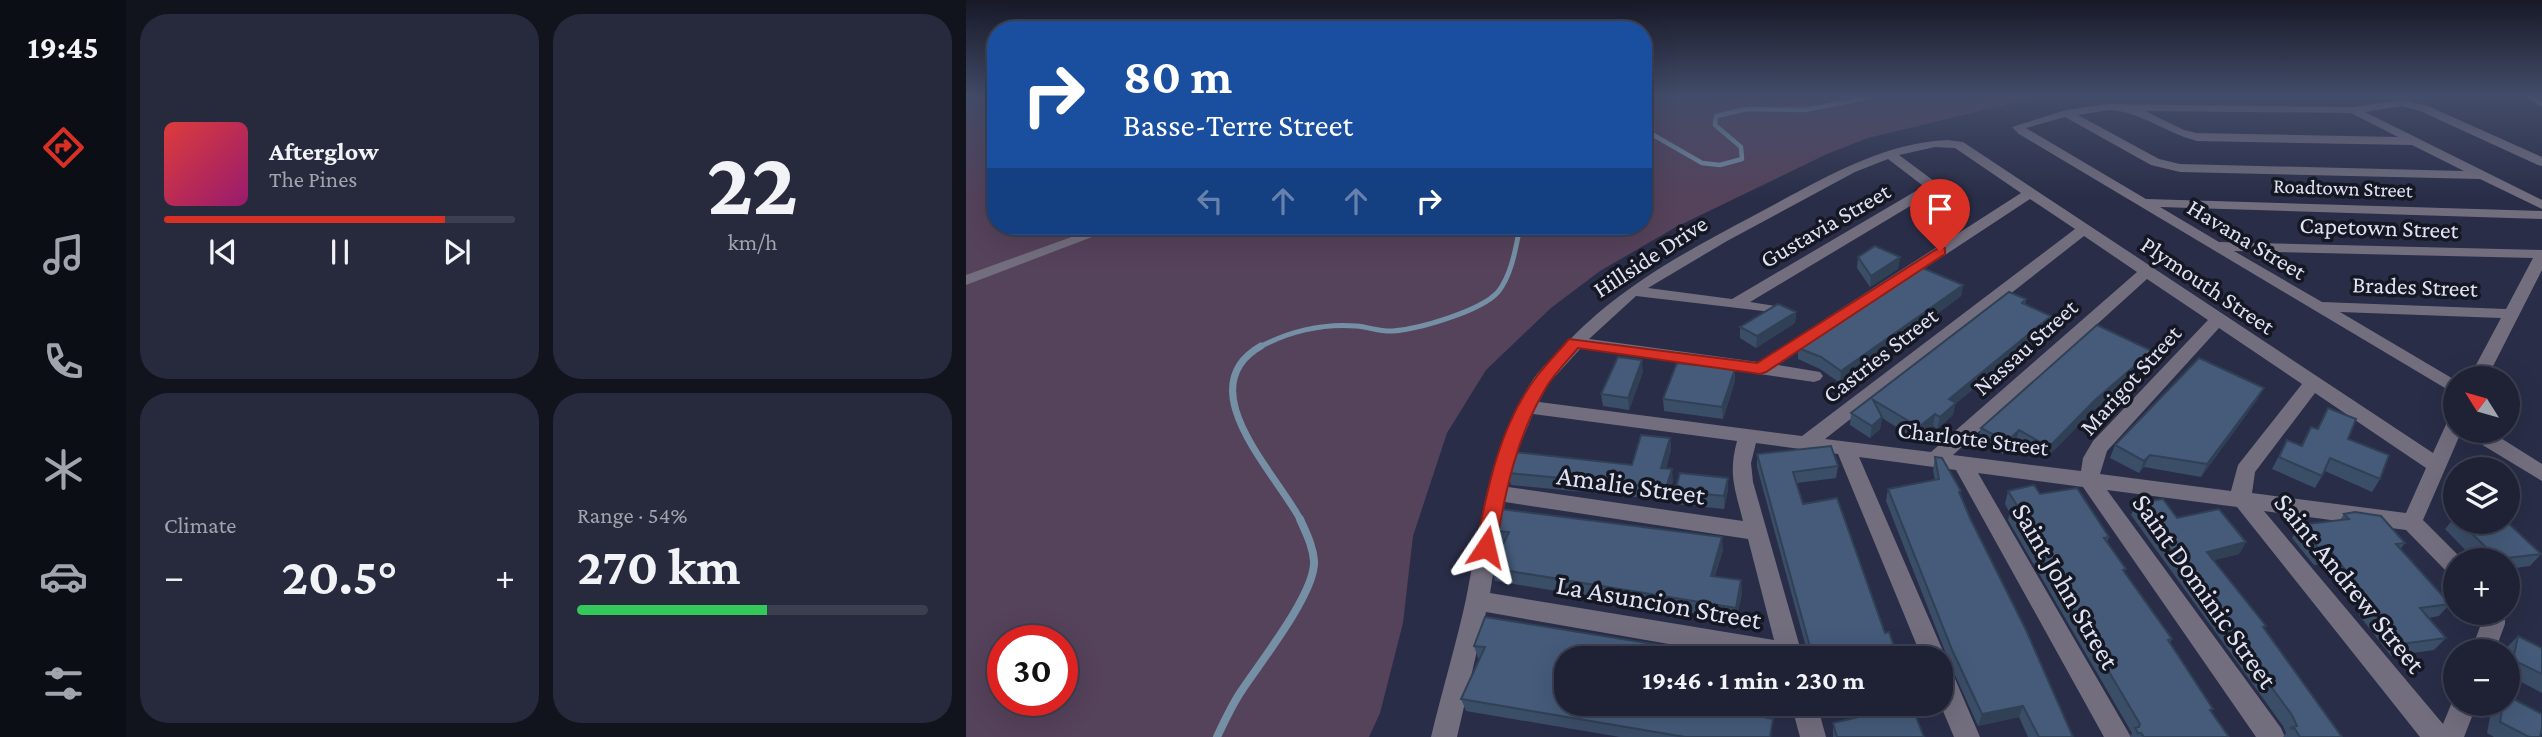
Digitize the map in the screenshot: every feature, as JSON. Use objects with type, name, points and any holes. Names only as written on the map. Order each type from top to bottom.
[{"type":"street","name":"Havana Street","points":[[2022,131],[2443,381]]},
{"type":"street","points":[[2099,131],[2155,162],[2180,168],[2483,175]]},
{"type":"street","points":[[2177,131],[2197,137],[2415,141]]},
{"type":"street","points":[[2396,131],[2542,205]]},
{"type":"street","points":[[2473,131],[2542,162]]},
{"type":"street","name":"Hillside Drive","points":[[1451,736],[1496,493],[1508,450],[1542,380],[1575,342],[1633,291],[1712,243],[1851,169],[1891,155],[1940,143],[1953,144]]},
{"type":"street","name":"Plymouth Street","points":[[1953,144],[2437,466]]},
{"type":"street","name":"Gustavia Street","points":[[1734,305],[1927,190],[1929,184],[1891,155]]},
{"type":"street","points":[[1760,369],[2030,193]]},
{"type":"street","name":"Roadtown Street","points":[[2143,203],[2542,215]]},
{"type":"street","name":"Castries Street","points":[[1806,443],[2084,229]]},
{"type":"street","points":[[966,267],[1055,235]]},
{"type":"street","points":[[966,279],[1089,235]]},
{"type":"street","name":"Capetown Street","points":[[2214,246],[2542,255]]},
{"type":"street","points":[[2484,366],[2542,255]]},
{"type":"street","name":"Nassau Street","points":[[1935,460],[2147,271]]},
{"type":"street","name":"Gustavia Street","points":[[1633,291],[1774,310]]},
{"type":"street","name":"Brades Street","points":[[2317,307],[2512,314]]},
{"type":"street","name":"Marigot Street","points":[[2090,480],[2093,458],[2101,446],[2218,319]]},
{"type":"street","points":[[1575,342],[1814,376]]},
{"type":"street","points":[[2244,500],[2241,489],[2245,470],[2313,383]]},
{"type":"street","name":"Charlotte Street","points":[[1527,407],[2412,522]]},
{"type":"street","points":[[1748,436],[1741,463],[1788,646]]},
{"type":"street","points":[[2443,554],[2412,522],[2447,443]]},
{"type":"street","points":[[2493,443],[2542,474]]},
{"type":"street","points":[[1845,448],[1929,646]]},
{"type":"street","name":"Saint John Street","points":[[1963,464],[2118,737]]},
{"type":"street","name":"Saint Dominic Street","points":[[2090,480],[2272,737]]},
{"type":"street","name":"Amalie Street","points":[[1496,493],[1758,531]]},
{"type":"street","name":"Saint Andrew Street","points":[[2244,500],[2437,737]]},
{"type":"street","name":"La Asuncion Street","points":[[1477,601],[1734,646]]},
{"type":"street","points":[[1953,704],[1967,737]]},
{"type":"street","points":[[1807,716],[1813,737]]},
{"type":"street","points":[[2451,737],[2459,716]]},
{"type":"shaded area","points":[[966,131],[987,131],[987,235],[1652,235],[1652,131],[1895,131],[1868,138],[1827,154],[1676,227],[1600,271],[1551,308],[1486,370],[1447,433],[1413,536],[1403,623],[1380,713],[1369,737],[966,737]]},
{"type":"building","points":[[1875,246],[1900,257],[1871,276],[1858,257]]},
{"type":"building","points":[[1918,266],[1963,285],[1841,371],[1821,357],[1798,348]]},
{"type":"building","points":[[2009,292],[2026,299],[2022,303],[2051,316],[1949,399],[1956,403],[1940,417],[1935,414],[1919,427],[1873,400],[1882,417],[1872,426],[1851,413]]},
{"type":"building","points":[[1778,304],[1796,312],[1757,336],[1740,327]]},
{"type":"building","points":[[2097,325],[2152,351],[2095,400],[2049,447],[2019,430],[2007,442],[1981,428]]},
{"type":"building","points":[[1618,357],[1642,360],[1628,398],[1601,394]]},
{"type":"building","points":[[2199,358],[2264,388],[2207,464],[2150,455],[2144,461],[2115,445]]},
{"type":"building","points":[[1677,363],[1735,369],[1722,407],[1663,399]]},
{"type":"building","points":[[2328,408],[2356,419],[2348,439],[2389,455],[2380,479],[2330,458],[2322,476],[2279,457],[2287,440],[2302,446],[2311,427],[2318,429]]},
{"type":"building","points":[[1641,435],[1670,438],[1661,468],[1672,469],[1666,488],[1508,473],[1514,452],[1632,465]]},
{"type":"building","points":[[1831,446],[1838,466],[1793,472],[1803,504],[1837,498],[1885,633],[1889,632],[1894,646],[1810,646],[1757,454]]},
{"type":"building","points":[[1935,457],[1942,458],[1961,491],[1959,492],[1970,518],[2026,630],[2073,737],[2039,737],[2023,706],[1982,714],[1953,652],[1953,646],[1951,646],[1888,489],[1939,479]]},
{"type":"building","points":[[1680,473],[1728,478],[1724,496],[1675,491]]},
{"type":"building","points":[[2034,485],[2040,494],[2077,488],[2109,537],[2104,538],[2126,569],[2123,570],[2172,639],[2168,640],[2229,737],[2144,737],[2138,733],[2135,728],[2140,724],[2012,508],[2018,507],[2008,491]]},
{"type":"building","points":[[2163,499],[2177,518],[2219,509],[2246,542],[2207,552],[2266,626],[2263,627],[2342,737],[2300,737],[2295,729],[2290,728],[2297,726],[2292,715],[2136,503]]},
{"type":"building","points":[[1501,509],[1722,537],[1711,576],[1741,580],[1736,608],[1491,568],[1509,532],[1497,531]]},
{"type":"building","points":[[2355,512],[2381,516],[2405,543],[2396,544],[2443,596],[2443,605],[2420,608],[2446,638],[2401,644],[2331,552],[2322,553],[2300,525],[2349,519],[2344,514]]},
{"type":"building","points":[[2472,534],[2520,534],[2541,554],[2520,556],[2520,548],[2487,548]]},
{"type":"building","points":[[1485,617],[1665,646],[1554,646],[1554,715],[1461,699],[1485,647],[1474,646]]},
{"type":"building","points":[[2518,636],[2542,648],[2542,674],[2520,663],[2520,639],[2517,639]]},
{"type":"building","points":[[2520,702],[2542,714],[2540,737],[2529,737],[2500,722],[2501,716],[2520,716]]},
{"type":"building","points":[[1561,716],[1759,716],[1773,719],[1770,737],[1685,737]]},
{"type":"building","points":[[1863,716],[1916,716],[1924,737],[1837,737],[1833,723]]},
{"type":"waterway","points":[[1652,134],[1702,163],[1720,165],[1742,159],[1741,147],[1723,131]]},
{"type":"waterway","points":[[1260,347],[1281,337],[1318,327],[1343,325],[1388,331],[1404,330],[1449,318],[1478,306],[1490,299],[1503,285],[1513,260],[1518,235]]},
{"type":"waterway","points":[[1260,347],[1241,364],[1233,385],[1235,408],[1259,456],[1300,520]]},
{"type":"waterway","points":[[1217,737],[1240,693],[1306,591],[1314,561],[1300,520]]},
{"type":"route","points":[[1486,547],[1496,493],[1508,450],[1542,380],[1575,342],[1760,369],[1940,251]]}]
